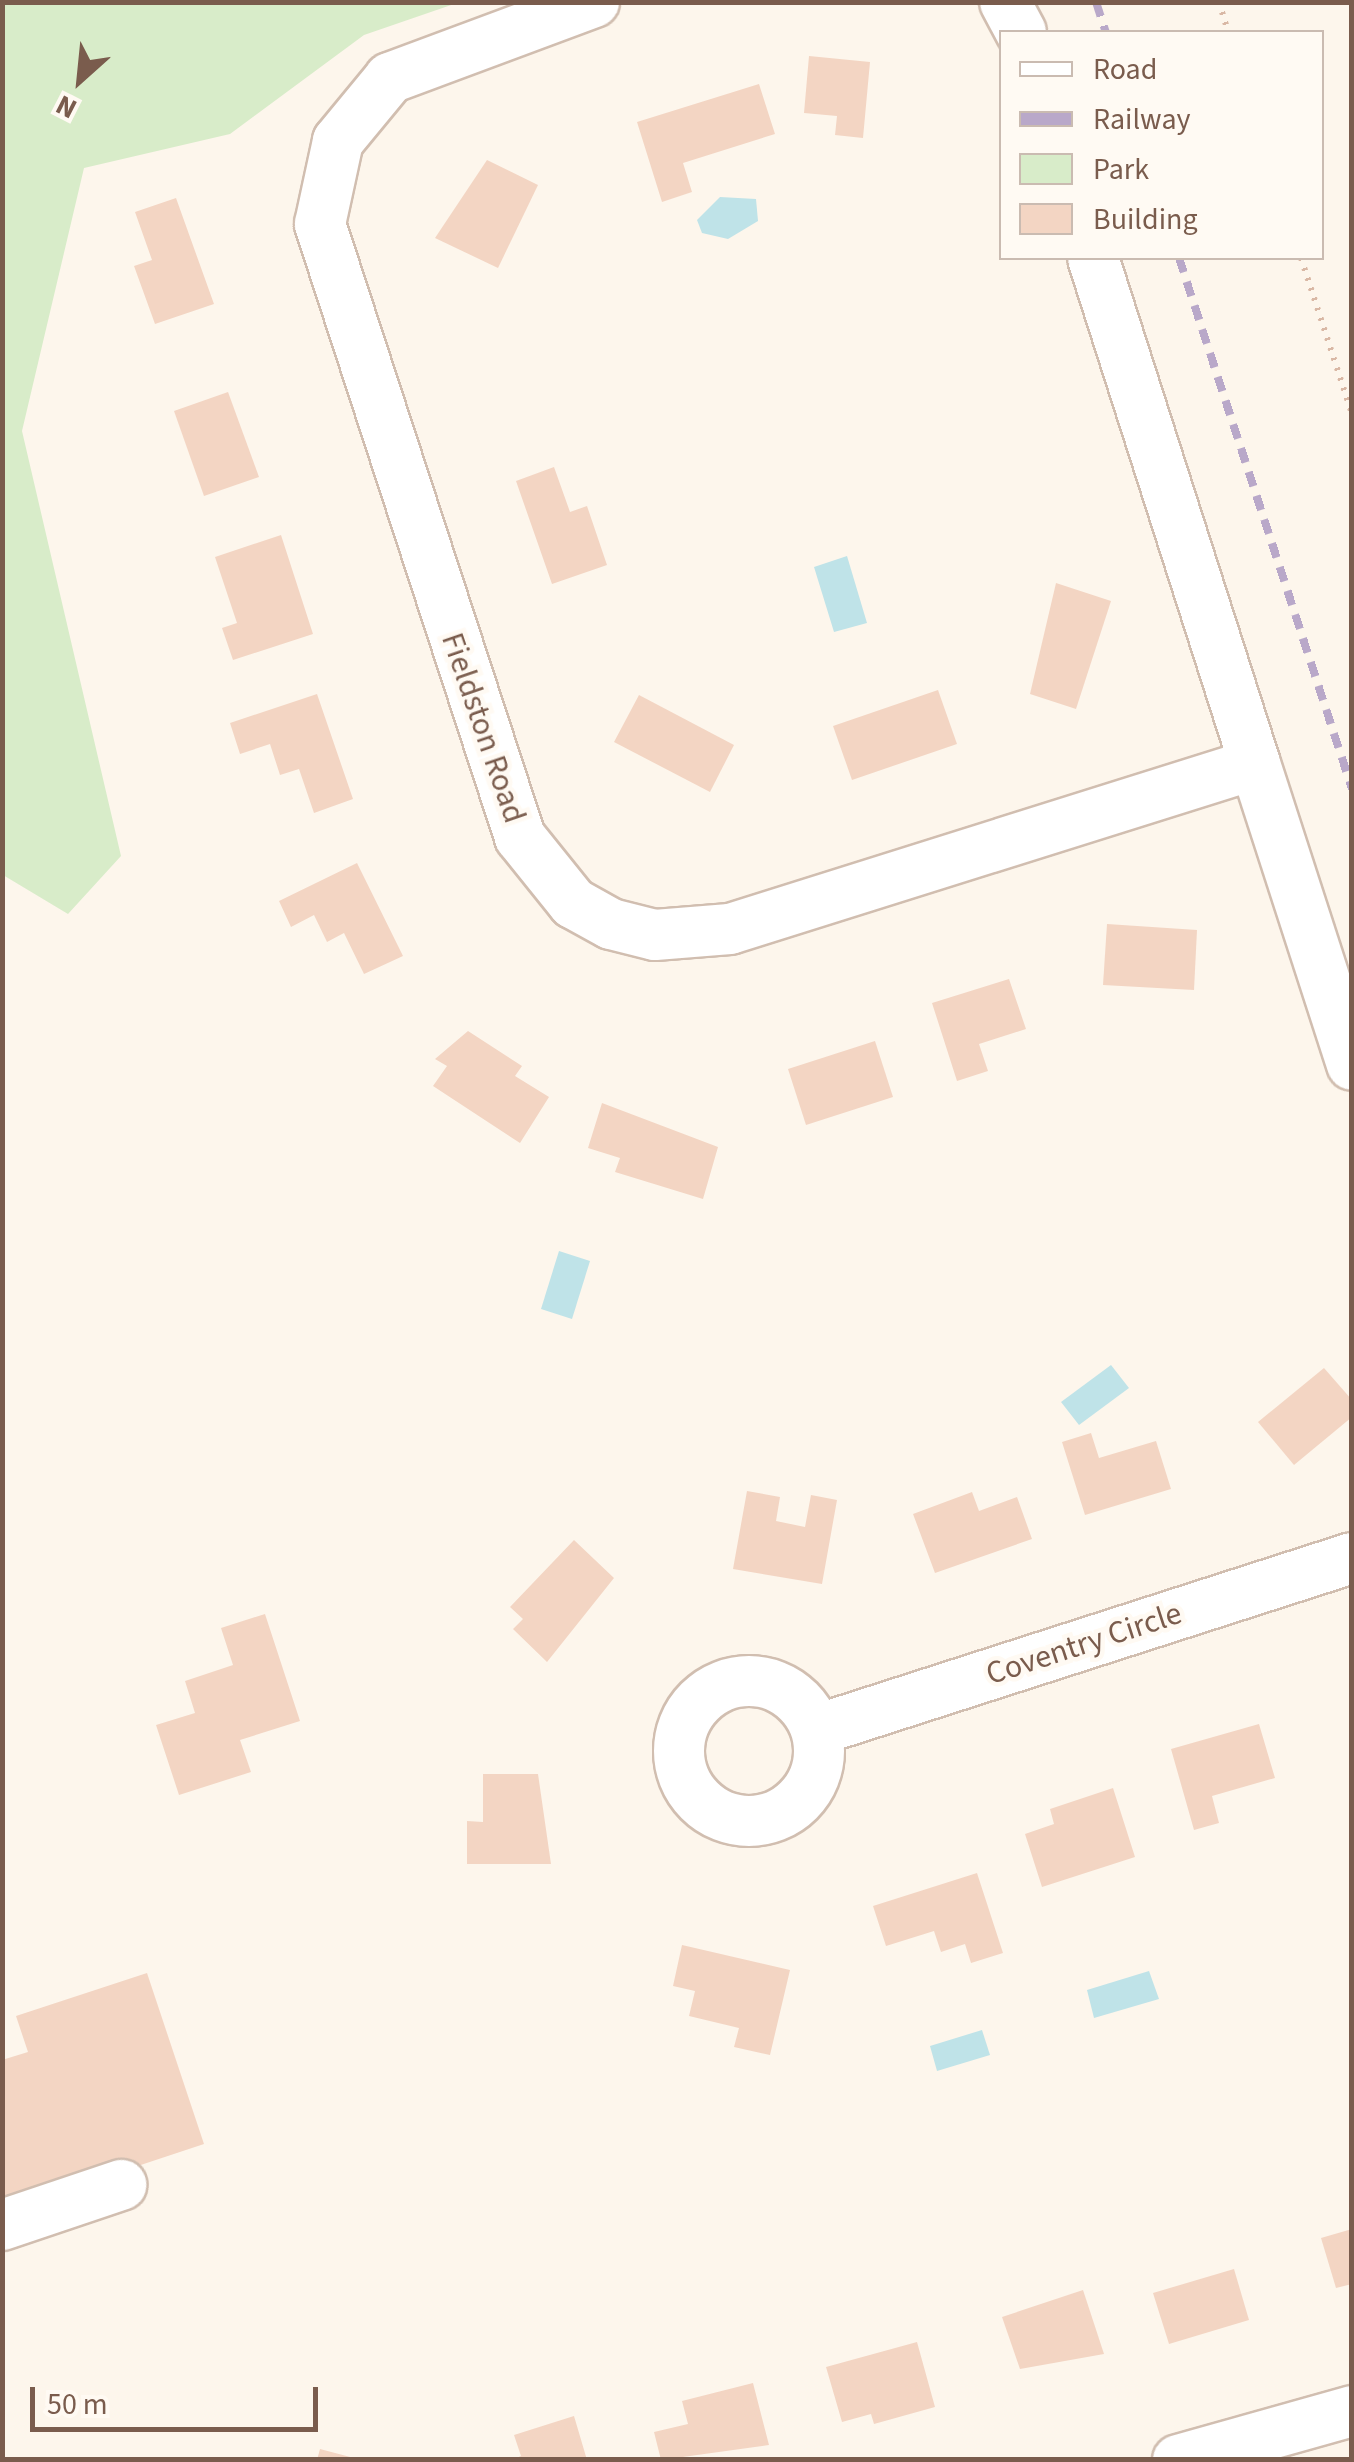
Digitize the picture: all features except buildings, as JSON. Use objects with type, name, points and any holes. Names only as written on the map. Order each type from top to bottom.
[{"type":"street","name":"Fieldston Road","points":[[594,2],[390,78],[338,141],[320,224],[520,837],[543,873],[611,924],[692,936],[1255,764]]},
{"type":"street","points":[[1006,2],[1021,30]]},
{"type":"street","points":[[1094,260],[1352,1065]]},
{"type":"street","name":"Coventry Circle","points":[[817,1730],[1352,1558]]},
{"type":"street","points":[[2,2225],[121,2185]]},
{"type":"street","points":[[1178,2460],[1352,2411]]},
{"type":"path","points":[[1219,2],[1227,30]]},
{"type":"path","points":[[1301,260],[1352,414]]},
{"type":"green space","points":[[2,3],[457,3],[364,35],[230,134],[84,168],[22,431],[121,856],[68,914],[3,875]]},
{"type":"water","points":[[720,197],[756,199],[758,221],[728,239],[702,233],[697,220]]},
{"type":"water","points":[[847,556],[867,623],[834,632],[814,567]]},
{"type":"water","points":[[559,1251],[590,1261],[572,1319],[541,1309]]},
{"type":"water","points":[[1111,1365],[1129,1388],[1079,1425],[1061,1402]]},
{"type":"water","points":[[1149,1971],[1159,1999],[1094,2018],[1087,1990]]},
{"type":"water","points":[[982,2030],[990,2055],[937,2071],[930,2046]]},
{"type":"railway","points":[[1096,2],[1105,30]]},
{"type":"railway","points":[[1180,260],[1352,789]]}]
